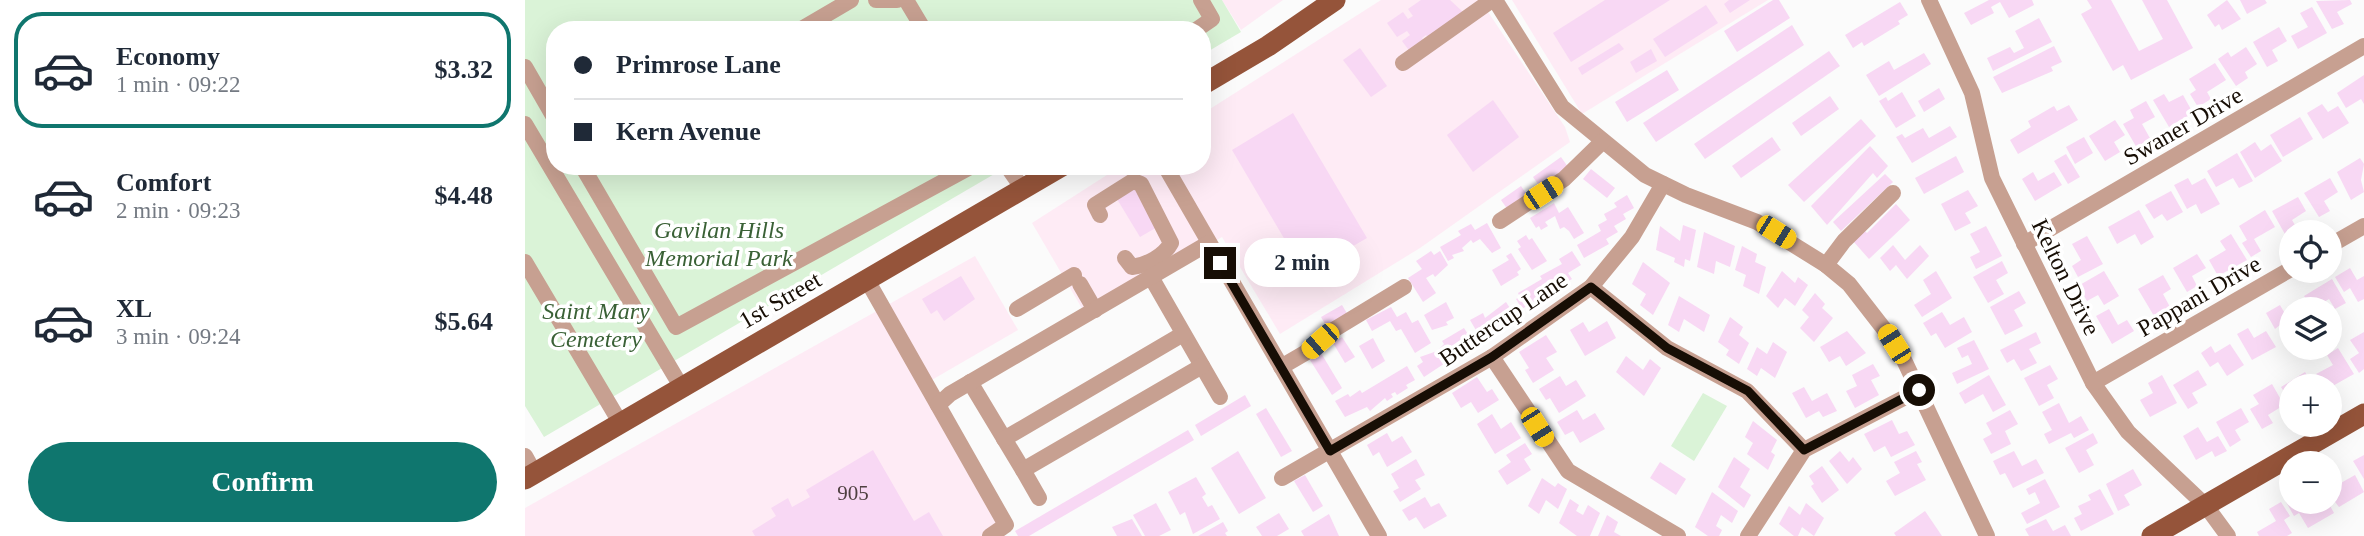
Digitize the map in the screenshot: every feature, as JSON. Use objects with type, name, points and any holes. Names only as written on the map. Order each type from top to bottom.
[{"type":"main road","points":[[1211,80],[1268,46],[1335,0]]},
{"type":"main road","name":"1st Street","points":[[528,470],[621,424],[1047,175]]},
{"type":"main road","points":[[2152,536],[2364,414]]},
{"type":"street","points":[[815,21],[851,0]]},
{"type":"street","points":[[876,0],[897,0]]},
{"type":"street","points":[[906,0],[919,21]]},
{"type":"street","points":[[1201,0],[1212,19],[1209,21]]},
{"type":"street","points":[[1403,63],[1493,0],[1562,107],[1645,175],[1757,222],[1826,265],[1849,284],[1884,329],[1919,390],[1987,536]]},
{"type":"street","name":"Kelton Drive","points":[[1929,0],[1972,93],[1986,161],[2024,244],[2094,383],[2128,432],[2206,506],[2228,536]]},
{"type":"street","name":"Swaner Drive","points":[[2024,244],[2364,46]]},
{"type":"street","points":[[525,67],[546,103]]},
{"type":"street","points":[[525,124],[532,152],[546,174]]},
{"type":"street","points":[[1500,221],[1564,179],[1603,141]]},
{"type":"street","points":[[547,175],[682,388]]},
{"type":"street","points":[[587,175],[677,327],[956,175]]},
{"type":"street","points":[[1013,175],[1023,189]]},
{"type":"street","points":[[1170,175],[1379,536]]},
{"type":"street","points":[[1100,215],[1094,205],[1104,197],[1133,181],[1141,184],[1171,243],[1167,251],[1142,266],[1132,267],[1125,258]]},
{"type":"street","name":"Buttercup Lane","points":[[1282,478],[1492,357],[1591,287],[1632,237],[1663,184]]},
{"type":"street","points":[[1826,265],[1844,241],[1893,193]]},
{"type":"street","points":[[2342,239],[2364,226]]},
{"type":"street","points":[[938,405],[970,382],[1209,243]]},
{"type":"street","points":[[525,262],[621,424]]},
{"type":"street","name":"Pappani Drive","points":[[2094,383],[2279,276]]},
{"type":"street","points":[[1151,277],[1220,397]]},
{"type":"street","points":[[867,280],[1006,525],[989,536]]},
{"type":"street","points":[[1017,309],[1077,280],[1095,310]]},
{"type":"street","points":[[1281,367],[1305,354],[1330,332],[1404,287]]},
{"type":"street","points":[[1591,287],[1667,348],[1748,391],[1804,450]]},
{"type":"street","points":[[1004,439],[1183,334]]},
{"type":"street","points":[[1492,357],[1568,471],[1678,536]]},
{"type":"street","points":[[1023,470],[1202,366]]},
{"type":"street","points":[[970,382],[1039,498]]},
{"type":"street","points":[[1748,536],[1804,450],[1919,390]]},
{"type":"shaded area","points":[[1222,0],[1283,0],[1241,30]]},
{"type":"shaded area","points":[[1381,0],[1480,0],[1565,127],[1570,142],[1420,248],[1280,334],[1222,237],[1087,317],[1032,223],[1107,175],[1211,175],[1211,108]]},
{"type":"shaded area","points":[[1512,0],[1768,0],[1582,114]]},
{"type":"shaded area","points":[[975,256],[1018,330],[930,381],[1004,536],[525,536],[525,508]]},
{"type":"green space","points":[[525,0],[1222,0],[1241,32],[1211,50],[1211,21],[546,21],[546,175],[993,175],[544,437],[525,406]]},
{"type":"green space","points":[[1703,393],[1727,406],[1694,461],[1671,446]]},
{"type":"building","points":[[1421,0],[1450,0],[1464,13],[1430,39],[1426,35],[1422,38],[1426,43],[1411,53],[1402,41],[1410,35],[1407,31],[1397,37],[1387,23],[1403,12],[1408,19],[1413,16],[1408,9]]},
{"type":"building","points":[[1605,0],[1670,0],[1571,62],[1553,33]]},
{"type":"building","points":[[1729,0],[1750,0],[1730,13],[1724,4]]},
{"type":"building","points":[[1773,0],[1779,0],[1790,18],[1737,52],[1724,31]]},
{"type":"building","points":[[1989,0],[2032,0],[2034,5],[2009,18],[2000,2],[1991,7],[1994,13],[1971,25],[1964,13]]},
{"type":"building","points":[[2087,0],[2111,0],[2139,51],[2163,39],[2142,0],[2167,0],[2193,48],[2131,80],[2123,65],[2113,71],[2081,14],[2092,8]]},
{"type":"building","points":[[2227,0],[2241,19],[2222,30],[2219,24],[2215,27],[2207,15]]},
{"type":"building","points":[[2240,0],[2265,0],[2267,3],[2247,14]]},
{"type":"building","points":[[2350,0],[2352,4],[2337,12],[2344,24],[2332,29],[2316,1]]},
{"type":"building","points":[[1900,2],[1908,15],[1898,21],[1900,24],[1864,46],[1862,42],[1853,48],[1845,35]]},
{"type":"building","points":[[1706,5],[1718,23],[1665,57],[1653,39]]},
{"type":"building","points":[[2312,7],[2327,33],[2298,49],[2291,36],[2308,27],[2300,13]]},
{"type":"building","points":[[2039,18],[2052,42],[1993,71],[1987,58],[2010,47],[2014,53],[2024,48],[2015,31]]},
{"type":"building","points":[[1792,25],[1804,45],[1656,142],[1643,123]]},
{"type":"building","points":[[2279,27],[2287,41],[2272,50],[2278,61],[2267,67],[2253,42]]},
{"type":"building","points":[[1619,43],[1624,49],[1582,75],[1578,68]]},
{"type":"building","points":[[2054,46],[2062,62],[2051,67],[2053,71],[2002,93],[1993,77]]},
{"type":"building","points":[[2246,47],[2257,64],[2245,72],[2248,78],[2236,86],[2218,59],[2228,52],[2231,57]]},
{"type":"building","points":[[1360,48],[1387,86],[1371,97],[1343,60]]},
{"type":"building","points":[[1651,49],[1657,61],[1636,73],[1630,62]]},
{"type":"building","points":[[1829,51],[1840,66],[1705,159],[1694,144]]},
{"type":"building","points":[[1924,53],[1931,64],[1879,96],[1866,75],[1889,61],[1894,70]]},
{"type":"building","points":[[2215,63],[2226,80],[2207,92],[2211,99],[2198,107],[2190,94],[2196,90],[2189,79]]},
{"type":"building","points":[[1667,70],[1679,90],[1627,122],[1615,102]]},
{"type":"building","points":[[2364,75],[2364,104],[2361,99],[2346,108],[2337,93]]},
{"type":"building","points":[[1939,88],[1945,99],[1924,112],[1918,101]]},
{"type":"building","points":[[1902,92],[1916,116],[1896,128],[1879,101],[1886,97],[1888,101]]},
{"type":"building","points":[[2164,94],[2169,102],[2183,95],[2193,113],[2169,127],[2153,100]]},
{"type":"building","points":[[1830,96],[1839,109],[1801,136],[1792,123]]},
{"type":"building","points":[[1493,100],[1519,137],[1473,172],[1447,135]]},
{"type":"building","points":[[2146,101],[2155,117],[2142,124],[2151,140],[2137,148],[2123,124],[2134,118],[2130,110]]},
{"type":"building","points":[[2322,104],[2328,112],[2338,106],[2349,123],[2323,139],[2307,113]]},
{"type":"building","points":[[2069,105],[2078,120],[2018,154],[2010,140],[2031,127],[2028,121],[2054,106],[2057,111]]},
{"type":"building","points":[[1293,113],[1367,238],[1305,274],[1232,150]]},
{"type":"building","points":[[2300,117],[2313,139],[2283,157],[2270,135]]},
{"type":"building","points":[[1861,119],[1876,136],[1804,202],[1788,185]]},
{"type":"building","points":[[2115,120],[2125,135],[2114,142],[2120,152],[2105,161],[2089,136]]},
{"type":"building","points":[[1950,126],[1957,137],[1912,163],[1896,137],[1902,134],[1905,138],[1923,128],[1929,138]]},
{"type":"building","points":[[1772,137],[1781,150],[1741,178],[1732,166]]},
{"type":"building","points":[[2084,137],[2093,153],[2075,164],[2066,147]]},
{"type":"building","points":[[2255,142],[2261,151],[2271,144],[2282,161],[2255,178],[2240,152]]},
{"type":"building","points":[[1870,146],[1888,166],[1877,178],[1873,173],[1827,225],[1811,206]]},
{"type":"building","points":[[2237,153],[2253,181],[2239,188],[2233,178],[2216,187],[2207,171]]},
{"type":"building","points":[[2066,154],[2080,177],[2068,184],[2054,161]]},
{"type":"building","points":[[1956,156],[1964,172],[1924,194],[1915,178]]},
{"type":"building","points":[[1561,157],[1568,167],[1540,187],[1533,177]]},
{"type":"building","points":[[2360,158],[2364,164],[2361,180],[2364,192],[2351,200],[2337,172]]},
{"type":"building","points":[[1591,169],[1615,188],[1607,198],[1583,179]]},
{"type":"building","points":[[2033,172],[2038,181],[2054,172],[2062,185],[2035,201],[2022,179]]},
{"type":"building","points":[[1885,174],[1893,182],[1841,231],[1833,222]]},
{"type":"building","points":[[2188,178],[2192,185],[2205,178],[2220,204],[2201,214],[2196,204],[2187,209],[2174,185]]},
{"type":"building","points":[[2330,178],[2338,192],[2324,201],[2330,211],[2319,217],[2304,193]]},
{"type":"building","points":[[1521,186],[1528,196],[1508,210],[1501,200]]},
{"type":"building","points":[[1137,188],[1159,226],[1140,237],[1117,199]]},
{"type":"building","points":[[1968,190],[1978,206],[1965,213],[1971,223],[1955,231],[1941,204]]},
{"type":"building","points":[[2171,191],[2183,212],[2167,221],[2162,214],[2154,219],[2145,205]]},
{"type":"building","points":[[1627,195],[1634,208],[1623,214],[1626,219],[1614,226],[1618,232],[1606,239],[1609,244],[1584,258],[1577,245],[1601,231],[1598,225],[1607,220],[1604,214],[1617,207],[1614,203]]},
{"type":"building","points":[[2298,197],[2306,211],[2292,220],[2279,220],[2279,224],[2272,211]]},
{"type":"building","points":[[1554,203],[1559,213],[1568,207],[1584,233],[1574,239],[1564,227],[1560,229],[1555,216],[1545,222],[1548,226],[1541,230],[1539,226],[1536,228],[1530,218]]},
{"type":"building","points":[[1896,204],[1910,220],[1869,259],[1853,241],[1864,230],[1867,233]]},
{"type":"building","points":[[2139,210],[2154,237],[2141,245],[2135,234],[2117,244],[2108,227]]},
{"type":"building","points":[[2265,210],[2275,227],[2254,239],[2261,251],[2251,257],[2242,243],[2247,240],[2239,226]]},
{"type":"building","points":[[1487,223],[1501,248],[1492,253],[1480,239],[1473,243],[1471,240],[1462,248],[1464,251],[1452,255],[1454,258],[1448,261],[1440,247],[1461,235],[1458,231],[1471,224],[1475,230]]},
{"type":"building","points":[[1683,225],[1696,230],[1690,261],[1685,259],[1684,267],[1674,262],[1675,258],[1656,250],[1660,226],[1680,241]]},
{"type":"building","points":[[1986,226],[2002,256],[1976,269],[1970,257],[1980,252],[1970,234]]},
{"type":"building","points":[[1704,232],[1735,246],[1730,267],[1716,261],[1714,274],[1697,267]]},
{"type":"building","points":[[2231,234],[2247,260],[2218,276],[2209,260],[2226,250],[2220,241]]},
{"type":"building","points":[[1526,235],[1529,240],[1532,238],[1547,261],[1532,270],[1518,249],[1521,247],[1517,241]]},
{"type":"building","points":[[2087,236],[2103,264],[2078,277],[2072,266],[2081,260],[2072,244]]},
{"type":"building","points":[[1893,245],[1905,260],[1920,245],[1929,256],[1907,279],[1896,265],[1890,271],[1880,258]]},
{"type":"building","points":[[1742,246],[1757,254],[1755,262],[1766,267],[1759,294],[1743,286],[1746,275],[1735,270]]},
{"type":"building","points":[[1431,251],[1434,255],[1440,251],[1448,265],[1435,277],[1433,274],[1426,278],[1436,293],[1423,302],[1408,278],[1422,269],[1416,261]]},
{"type":"building","points":[[1572,251],[1581,265],[1568,273],[1572,279],[1522,309],[1516,299],[1520,297],[1518,293],[1562,264],[1559,259]]},
{"type":"building","points":[[1511,253],[1521,269],[1517,272],[1519,275],[1501,286],[1492,270],[1509,260],[1506,256]]},
{"type":"building","points":[[2197,254],[2206,268],[2192,276],[2197,286],[2187,292],[2173,268]]},
{"type":"building","points":[[2002,261],[2008,273],[1996,280],[2004,294],[1988,303],[1973,277]]},
{"type":"building","points":[[1643,262],[1670,283],[1653,315],[1640,305],[1646,294],[1632,284]]},
{"type":"building","points":[[2350,268],[2357,280],[2364,276],[2364,299],[2358,302],[2350,288],[2344,292],[2339,283],[2342,283],[2342,273]]},
{"type":"building","points":[[1782,271],[1795,283],[1798,277],[1808,285],[1795,306],[1785,298],[1778,308],[1766,296]]},
{"type":"building","points":[[1936,271],[1952,298],[1922,317],[1914,305],[1931,294],[1923,280]]},
{"type":"building","points":[[2104,271],[2119,296],[2104,305],[2098,295],[2087,301],[2078,286]]},
{"type":"building","points":[[2163,275],[2171,289],[2163,294],[2170,307],[2154,316],[2138,289]]},
{"type":"building","points":[[961,276],[975,299],[944,321],[937,310],[931,314],[922,299]]},
{"type":"building","points":[[2325,283],[2334,283],[2346,303],[2342,305],[2342,297],[2304,296]]},
{"type":"building","points":[[2019,291],[2026,303],[2014,310],[2023,326],[2005,335],[1990,307]]},
{"type":"building","points":[[1815,293],[1825,304],[1822,308],[1833,318],[1814,342],[1800,328],[1809,317],[1802,310]]},
{"type":"building","points":[[1679,296],[1710,315],[1704,332],[1684,319],[1679,332],[1668,325]]},
{"type":"building","points":[[1446,302],[1454,318],[1446,322],[1448,325],[1432,330],[1424,315]]},
{"type":"building","points":[[1506,302],[1517,319],[1480,337],[1470,320],[1483,313],[1485,318]]},
{"type":"building","points":[[1342,305],[1348,315],[1327,327],[1321,317]]},
{"type":"building","points":[[2279,306],[2279,326],[2275,329],[2266,313]]},
{"type":"building","points":[[1391,307],[1397,317],[1406,312],[1412,323],[1418,320],[1431,343],[1415,353],[1401,329],[1396,331],[1390,321],[1372,331],[1366,320]]},
{"type":"building","points":[[2109,309],[2118,325],[2127,320],[2134,331],[2112,344],[2096,316]]},
{"type":"building","points":[[1942,312],[1950,325],[1964,317],[1972,332],[1945,348],[1936,333],[1931,336],[1923,323]]},
{"type":"building","points":[[1730,317],[1743,327],[1739,335],[1749,343],[1739,364],[1726,355],[1729,350],[1718,342]]},
{"type":"building","points":[[1607,321],[1616,338],[1585,356],[1570,330],[1583,322],[1589,332]]},
{"type":"building","points":[[1464,328],[1474,344],[1424,377],[1417,366],[1423,362],[1420,357],[1437,351],[1444,344],[1442,341]]},
{"type":"building","points":[[2248,328],[2254,338],[2266,331],[2276,347],[2252,360],[2237,334]]},
{"type":"building","points":[[1847,331],[1866,353],[1846,366],[1840,356],[1829,362],[1820,347]]},
{"type":"building","points":[[2036,332],[2041,343],[2029,349],[2037,363],[2021,371],[2014,359],[2007,363],[2000,350]]},
{"type":"building","points":[[2364,332],[2364,369],[2359,373],[2350,359],[2359,353],[2350,340]]},
{"type":"building","points":[[1546,335],[1557,352],[1546,358],[1554,370],[1533,383],[1525,370],[1529,368],[1519,352]]},
{"type":"building","points":[[1342,337],[1355,357],[1345,363],[1333,343]]},
{"type":"building","points":[[1373,338],[1385,361],[1372,369],[1359,346]]},
{"type":"building","points":[[1974,340],[1989,369],[1957,384],[1952,373],[1972,364],[1968,355],[1962,358],[1957,348]]},
{"type":"building","points":[[1773,342],[1787,352],[1775,378],[1761,368],[1757,376],[1747,369],[1757,347],[1767,354]]},
{"type":"building","points":[[2230,344],[2244,365],[2227,376],[2218,362],[2210,367],[2201,353],[2211,346],[2215,353]]},
{"type":"building","points":[[1321,353],[1342,388],[1332,395],[1310,360]]},
{"type":"building","points":[[2342,354],[2354,374],[2342,381],[2342,374],[2316,374],[2333,365],[2330,360],[2342,360]]},
{"type":"building","points":[[1626,356],[1643,370],[1650,359],[1661,368],[1644,396],[1616,372]]},
{"type":"building","points":[[1873,364],[1880,376],[1871,380],[1879,395],[1855,408],[1846,391],[1857,386],[1852,375]]},
{"type":"building","points":[[2050,365],[2058,379],[2047,385],[2054,398],[2039,406],[2024,378]]},
{"type":"building","points":[[1407,366],[1415,380],[1406,385],[1408,388],[1397,395],[1395,392],[1391,394],[1393,397],[1387,401],[1385,398],[1370,411],[1367,407],[1345,417],[1335,401],[1348,394],[1350,397],[1360,390],[1362,393]]},
{"type":"building","points":[[2198,370],[2207,385],[2192,393],[2198,403],[2188,409],[2173,385]]},
{"type":"building","points":[[1989,375],[2006,405],[1993,412],[1983,394],[1965,404],[1959,393]]},
{"type":"building","points":[[2162,375],[2177,403],[2150,417],[2140,400],[2153,393],[2148,383]]},
{"type":"building","points":[[1560,376],[1566,386],[1576,380],[1586,396],[1559,413],[1550,398],[1546,400],[1539,389]]},
{"type":"building","points":[[1477,377],[1487,392],[1492,389],[1499,400],[1478,413],[1471,402],[1461,408],[1452,393]]},
{"type":"building","points":[[2272,384],[2279,396],[2279,408],[2268,415],[2273,423],[2262,429],[2250,409],[2259,404],[2253,395]]},
{"type":"building","points":[[1804,387],[1812,401],[1827,393],[1837,411],[1823,417],[1819,411],[1806,418],[1792,393]]},
{"type":"building","points":[[1245,395],[1251,406],[1201,436],[1195,425]]},
{"type":"building","points":[[2059,403],[2069,423],[2081,416],[2089,430],[2074,438],[2071,433],[2049,444],[2044,434],[2052,430],[2042,412]]},
{"type":"building","points":[[1266,408],[1292,451],[1281,457],[1256,414]]},
{"type":"building","points":[[2241,408],[2249,422],[2235,430],[2241,440],[2230,447],[2216,422]]},
{"type":"building","points":[[1577,410],[1583,420],[1595,413],[1605,429],[1580,443],[1573,431],[1565,435],[1557,422]]},
{"type":"building","points":[[2010,410],[2018,424],[2005,431],[2011,444],[1991,454],[1983,439],[1992,434],[1986,423]]},
{"type":"building","points":[[1492,414],[1501,429],[1511,422],[1521,438],[1495,454],[1477,424]]},
{"type":"building","points":[[1892,420],[1899,434],[1907,431],[1915,445],[1891,457],[1885,446],[1874,452],[1864,434]]},
{"type":"building","points":[[1753,421],[1777,440],[1771,452],[1775,455],[1768,470],[1747,454],[1753,443],[1745,437]]},
{"type":"building","points":[[2198,427],[2207,442],[2218,436],[2227,451],[2215,457],[2212,451],[2196,460],[2183,436]]},
{"type":"building","points":[[1188,430],[1194,440],[1029,536],[1018,536],[1015,531]]},
{"type":"building","points":[[1387,433],[1392,442],[1402,436],[1412,452],[1387,467],[1379,452],[1373,456],[1367,445]]},
{"type":"building","points":[[2093,433],[2098,443],[2086,450],[2094,465],[2079,473],[2065,448]]},
{"type":"building","points":[[1525,443],[1532,454],[1524,459],[1531,470],[1507,485],[1498,471],[1511,462],[1506,455]]},
{"type":"building","points":[[873,450],[914,521],[929,512],[943,536],[755,536],[752,531],[776,516],[771,508],[788,498],[792,507],[810,497],[806,490]]},
{"type":"building","points":[[1238,451],[1266,498],[1239,514],[1211,468]]},
{"type":"building","points":[[1840,451],[1849,462],[1853,457],[1862,469],[1847,484],[1829,461]]},
{"type":"building","points":[[1916,451],[1922,462],[1917,464],[1926,480],[1895,496],[1886,481],[1900,473],[1894,462]]},
{"type":"building","points":[[2014,451],[2022,466],[2036,459],[2044,473],[2013,488],[2005,473],[2000,475],[1993,461]]},
{"type":"building","points":[[2364,455],[2364,479],[2353,461]]},
{"type":"building","points":[[1734,457],[1750,469],[1740,487],[1751,495],[1744,508],[1718,487]]},
{"type":"building","points":[[1416,459],[1425,475],[1415,480],[1421,489],[1400,502],[1393,491],[1399,488],[1391,474]]},
{"type":"building","points":[[1660,462],[1686,479],[1676,495],[1650,478]]},
{"type":"building","points":[[1822,466],[1839,490],[1822,503],[1811,486],[1814,484],[1809,476]]},
{"type":"building","points":[[2133,469],[2142,485],[2124,495],[2130,505],[2118,511],[2106,484]]},
{"type":"building","points":[[1305,475],[1323,506],[1313,512],[1294,481]]},
{"type":"building","points":[[2355,475],[2364,492],[2342,505],[2342,482]]},
{"type":"building","points":[[1196,477],[1206,494],[1202,497],[1208,507],[1212,505],[1220,519],[1193,534],[1185,512],[1180,515],[1168,492]]},
{"type":"building","points":[[1542,478],[1555,487],[1558,483],[1567,489],[1558,509],[1546,500],[1539,514],[1528,506]]},
{"type":"building","points":[[2045,479],[2060,507],[2027,524],[2021,513],[2040,503],[2035,492],[2029,495],[2026,489]]},
{"type":"building","points":[[2100,489],[2114,514],[2081,531],[2074,518],[2082,514],[2078,506],[2091,500],[2088,495]]},
{"type":"building","points":[[1712,492],[1738,511],[1732,523],[1721,515],[1716,526],[1722,530],[1719,536],[1708,536],[1695,527]]},
{"type":"building","points":[[1425,497],[1431,507],[1439,503],[1447,516],[1424,529],[1416,517],[1409,521],[1402,510]]},
{"type":"building","points":[[1570,499],[1579,505],[1576,511],[1583,515],[1588,505],[1600,513],[1590,536],[1577,536],[1559,523]]},
{"type":"building","points":[[1156,503],[1171,530],[1159,536],[1145,536],[1133,515]]},
{"type":"building","points":[[1806,503],[1824,518],[1814,536],[1802,527],[1798,536],[1794,536],[1779,524],[1789,506],[1800,515]]},
{"type":"building","points":[[2279,503],[2279,514],[2290,516],[2284,520],[2292,533],[2287,536],[2259,536],[2257,532],[2276,521],[2269,509]]},
{"type":"building","points":[[1925,511],[1942,536],[1896,536],[1894,533]]},
{"type":"building","points":[[1279,513],[1289,529],[1277,536],[1262,536],[1256,527]]},
{"type":"building","points":[[1329,514],[1339,536],[1304,536],[1301,531]]},
{"type":"building","points":[[2300,514],[2332,514],[2308,528]]},
{"type":"building","points":[[1607,515],[1618,522],[1614,532],[1621,536],[1598,536]]},
{"type":"building","points":[[1132,519],[1142,536],[1117,536],[1112,527]]},
{"type":"building","points":[[2046,519],[2053,531],[2065,525],[2071,536],[2029,536],[2025,529]]},
{"type":"building","points":[[1223,522],[1228,531],[1225,533],[1227,536],[1198,536]]},
{"type":"route","points":[[1220,263],[1330,451],[1492,357],[1591,287],[1667,348],[1748,391],[1804,450],[1919,390]]},
{"type":"park label","name":"Gavilan Hills Memorial Park","points":[[719,244]]},
{"type":"park label","name":"Saint Mary Cemetery","points":[[596,325]]}]
